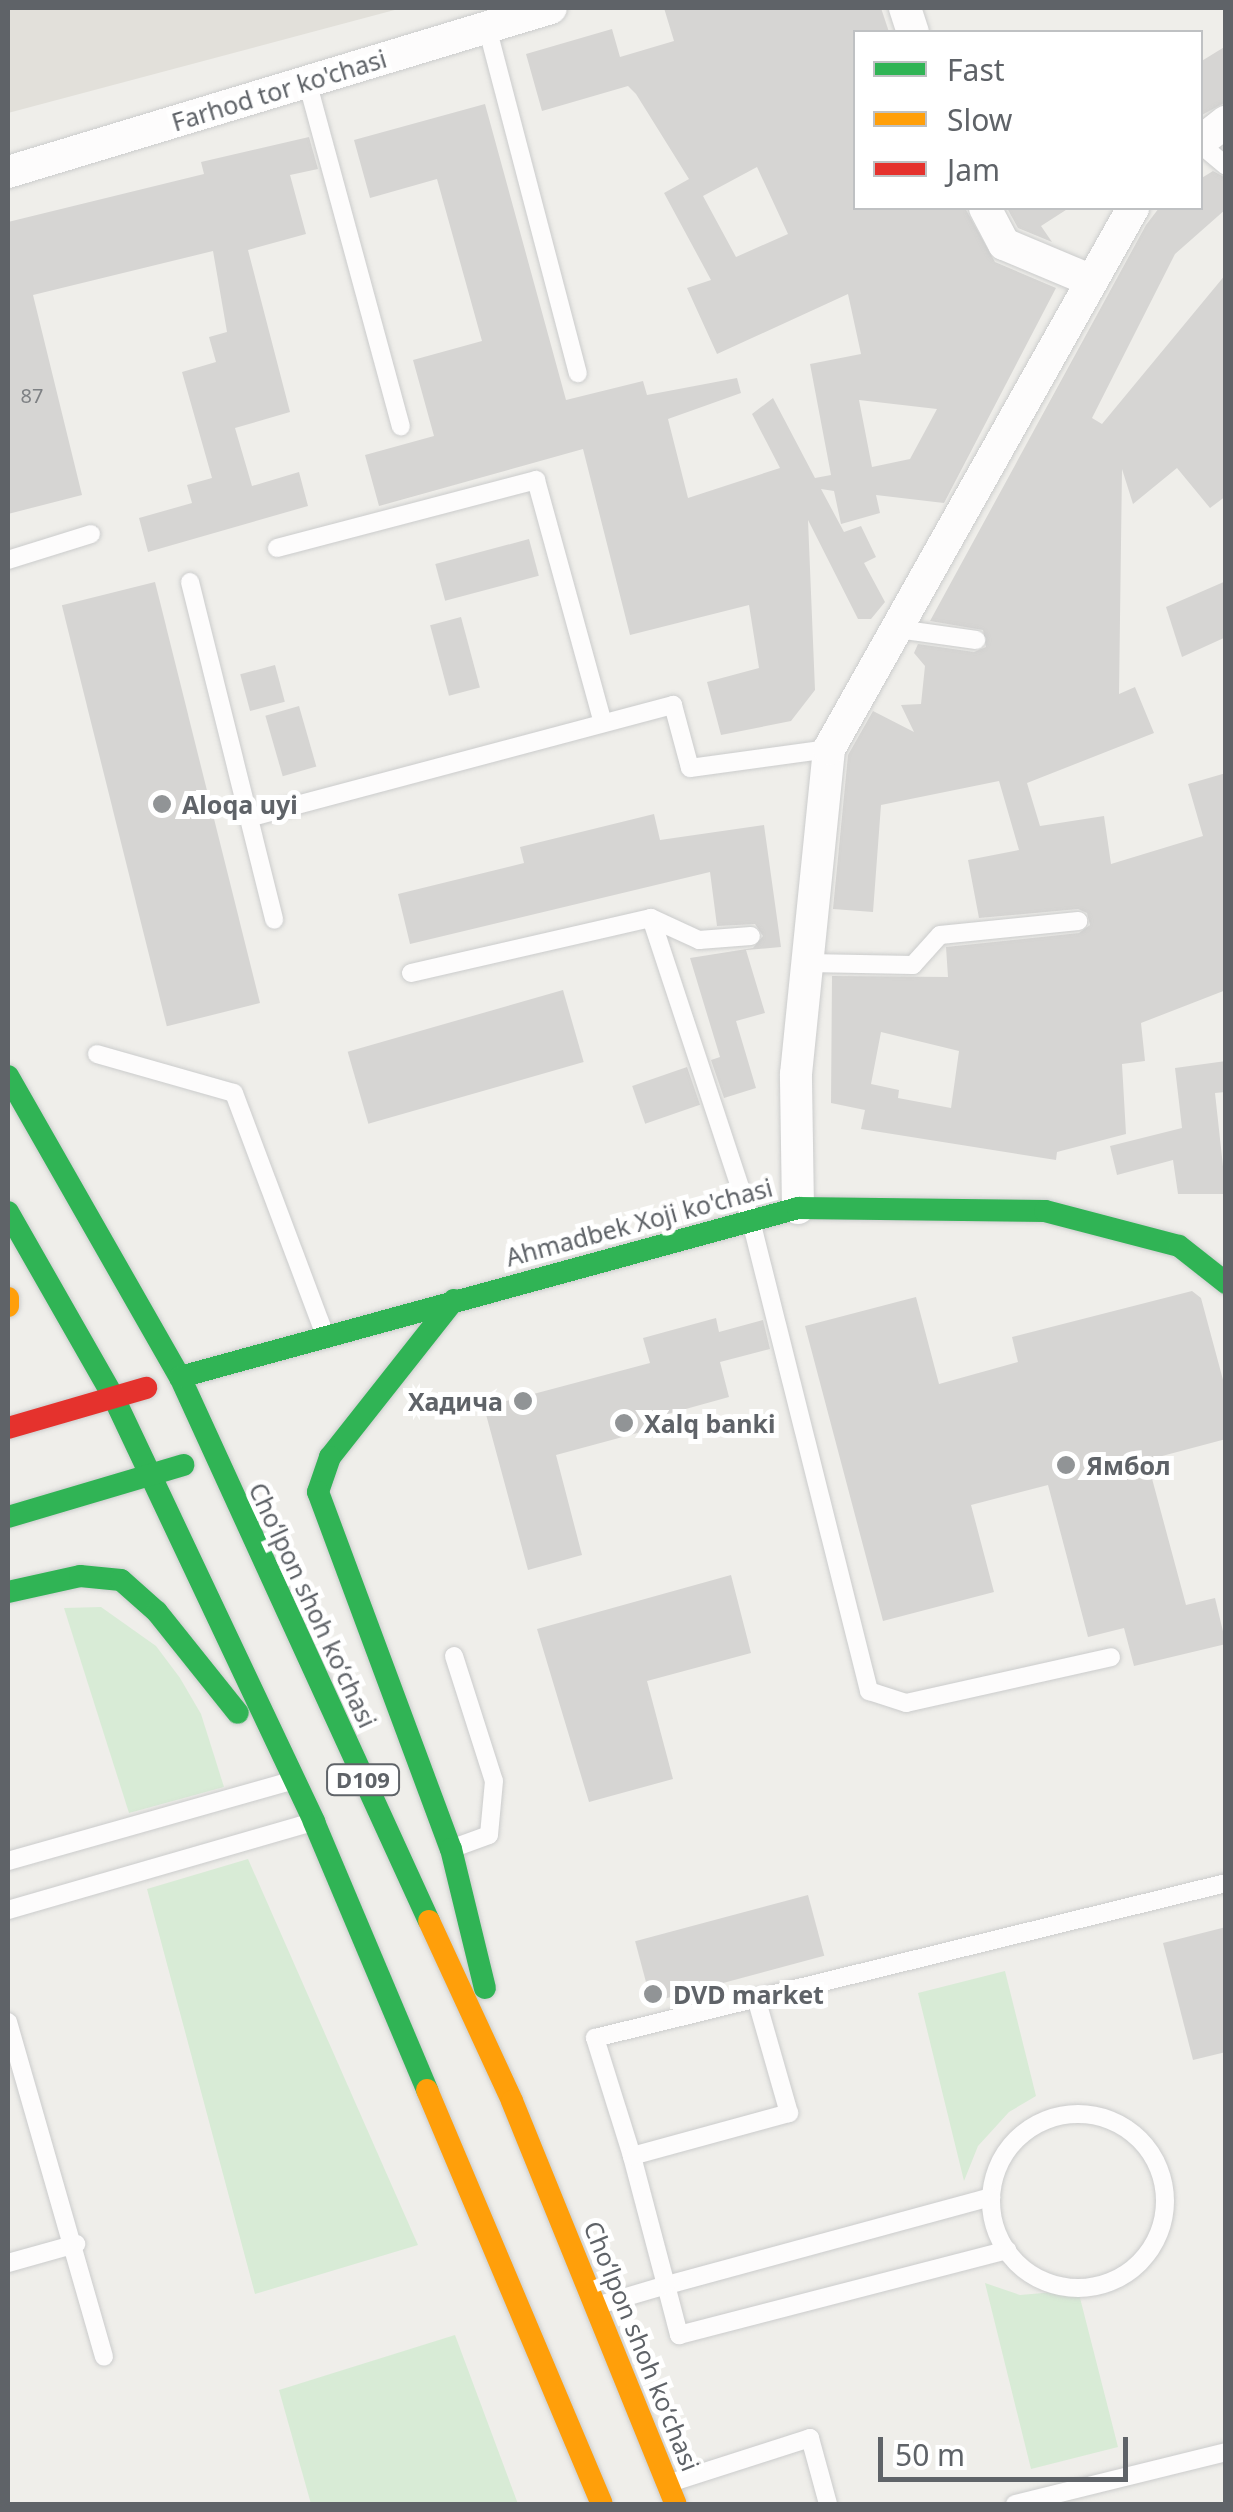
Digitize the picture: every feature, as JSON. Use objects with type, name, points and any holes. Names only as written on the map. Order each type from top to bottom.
[{"type":"main road","name":"Choʻlpon shoh koʻchasi","points":[[8,1076],[180,1377],[512,2102],[672,2494]]},
{"type":"main road","name":"Ahmadbek Xoji ko'chasi","points":[[8,1428],[325,1335],[798,1208],[1045,1211],[1179,1246],[1226,1283]]},
{"type":"main road","name":"D109","points":[[8,1212],[114,1398],[314,1822],[602,2504]]},
{"type":"main road","points":[[8,1298],[8,1306]]},
{"type":"main road","points":[[454,1300],[330,1457],[318,1492],[451,1848],[512,2102]]},
{"type":"main road","points":[[114,1398],[159,1414],[180,1377]]},
{"type":"main road","points":[[150,1477],[171,1440],[215,1455]]},
{"type":"main road","points":[[8,1517],[215,1455]]},
{"type":"main road","points":[[8,1592],[80,1576],[121,1580],[158,1612],[222,1690],[314,1822]]},
{"type":"main road","points":[[637,2498],[672,2494]]},
{"type":"street","name":"Farhod tor ko'chasi","points":[[8,172],[551,8]]},
{"type":"street","points":[[1203,141],[1226,122]]},
{"type":"street","points":[[986,210],[1004,244],[1090,280]]},
{"type":"street","points":[[798,1208],[796,1074],[829,749],[1132,210]]},
{"type":"lane","points":[[487,27],[578,373]]},
{"type":"lane","points":[[308,81],[401,426]]},
{"type":"lane","points":[[1203,146],[1226,166]]},
{"type":"lane","points":[[276,548],[536,480],[603,723]]},
{"type":"lane","points":[[8,560],[90,534]]},
{"type":"lane","points":[[190,582],[274,920]]},
{"type":"lane","points":[[898,629],[976,640]]},
{"type":"lane","points":[[248,818],[673,705],[690,768],[829,749]]},
{"type":"lane","points":[[651,918],[751,1221],[870,1691],[906,1703],[1111,1657]]},
{"type":"lane","points":[[411,973],[651,918],[698,940],[751,936]]},
{"type":"lane","points":[[808,963],[913,965],[940,935],[1078,921]]},
{"type":"lane","points":[[96,1054],[234,1093],[325,1335]]},
{"type":"lane","points":[[451,1848],[489,1835],[494,1781],[454,1656]]},
{"type":"lane","points":[[8,1861],[287,1782]]},
{"type":"lane","points":[[8,1910],[314,1822]]},
{"type":"lane","points":[[1007,2250],[679,2335],[632,2156],[594,2038],[1226,1882]]},
{"type":"lane","points":[[632,2156],[788,2113],[756,1998]]},
{"type":"lane","points":[[8,2022],[76,2244],[104,2357]]},
{"type":"lane","points":[[1082,2114],[1133,2133],[1163,2179],[1160,2233],[1126,2275],[1070,2288],[1040,2281],[1007,2250],[998,2238],[992,2197],[1006,2151],[1028,2130],[1082,2114]]},
{"type":"lane","points":[[598,2305],[992,2197]]},
{"type":"lane","points":[[8,2263],[76,2244]]},
{"type":"lane","points":[[672,2494],[810,2438],[828,2504]]},
{"type":"lane","points":[[1016,2504],[1226,2452]]},
{"type":"shaded area","points":[[8,8],[402,8],[8,113]]},
{"type":"green space","points":[[101,1607],[156,1646],[180,1678],[201,1714],[224,1787],[129,1813],[64,1608]]},
{"type":"green space","points":[[248,1859],[418,2245],[255,2294],[147,1889]]},
{"type":"green space","points":[[1005,1971],[1036,2096],[1009,2112],[978,2146],[964,2181],[918,1993]]},
{"type":"green space","points":[[985,2283],[1020,2295],[1078,2290],[1118,2447],[1031,2469]]},
{"type":"green space","points":[[455,2335],[518,2504],[311,2504],[279,2390]]},
{"type":"building","points":[[664,8],[881,8],[888,30],[853,30],[853,210],[966,210],[995,262],[1056,288],[944,503],[876,495],[880,513],[841,524],[834,491],[821,489],[844,532],[861,526],[876,557],[864,563],[885,602],[871,619],[858,619],[808,520],[815,690],[791,721],[721,735],[707,682],[759,668],[749,605],[630,635],[583,449],[379,506],[365,455],[434,436],[413,360],[482,341],[437,179],[370,198],[354,140],[485,104],[566,400],[643,381],[647,395],[737,378],[741,393],[668,419],[688,498],[780,468],[752,414],[773,398],[815,478],[831,475],[810,364],[861,354],[848,294],[717,354],[687,288],[711,280],[664,193],[689,179],[636,94],[628,86],[542,111],[526,54],[612,29],[620,57],[674,41]],"holes":[[[757,167],[788,234],[736,257],[703,196]],[[859,400],[937,409],[910,459],[872,467]]]},
{"type":"building","points":[[1226,46],[1226,102],[1203,114],[1203,60]]},
{"type":"building","points":[[309,137],[318,169],[290,175],[306,234],[248,250],[290,412],[235,428],[252,486],[299,472],[308,506],[148,552],[139,518],[192,503],[187,485],[212,478],[182,372],[216,362],[209,337],[227,332],[213,251],[33,295],[82,495],[8,514],[8,222],[204,174],[201,162]]},
{"type":"building","points":[[1213,171],[1226,178],[1226,209],[1175,254],[1092,418],[1102,424],[1226,274],[1226,496],[1210,508],[1177,468],[1133,504],[1122,469],[1119,694],[1135,687],[1154,733],[1027,783],[1040,826],[1104,816],[1111,864],[1203,836],[1188,784],[1226,773],[1226,990],[1141,1023],[1145,1061],[1122,1064],[1126,1134],[1057,1152],[1056,1160],[861,1129],[865,1110],[831,1103],[832,976],[948,977],[946,947],[1079,933],[1090,925],[1087,913],[1078,909],[979,918],[968,860],[1019,850],[999,781],[881,805],[873,912],[833,909],[848,755],[873,711],[914,732],[901,705],[921,704],[925,666],[914,653],[918,644],[974,652],[986,647],[983,630],[930,621],[1157,210],[1203,210],[1203,177]],"holes":[[[881,1032],[959,1051],[951,1108],[898,1098],[899,1090],[871,1084]]]},
{"type":"building","points":[[1008,210],[1066,210],[1041,226],[1052,242],[1018,228]]},
{"type":"building","points":[[529,539],[539,576],[445,601],[435,564]]},
{"type":"building","points":[[1226,581],[1226,637],[1182,657],[1166,607]]},
{"type":"building","name":"Aloqa uyi","points":[[155,582],[260,1003],[167,1026],[62,605]]},
{"type":"building","points":[[461,617],[480,688],[449,696],[430,625]]},
{"type":"building","points":[[275,665],[285,702],[250,711],[240,674]]},
{"type":"building","points":[[299,706],[316,767],[283,776],[265,716]]},
{"type":"building","points":[[654,814],[660,840],[764,825],[781,947],[746,950],[765,1013],[736,1021],[756,1088],[724,1098],[711,1060],[720,1057],[690,958],[753,948],[763,936],[755,924],[717,926],[710,872],[410,944],[398,894],[524,863],[520,847]]},
{"type":"building","points":[[563,990],[584,1062],[368,1124],[348,1052]]},
{"type":"building","points":[[1226,1061],[1226,1092],[1215,1093],[1226,1194],[1178,1194],[1173,1160],[1117,1175],[1110,1146],[1182,1128],[1175,1068]]},
{"type":"building","points":[[687,1067],[700,1105],[645,1124],[632,1086]]},
{"type":"building","name":"Ямбол","points":[[1192,1291],[1201,1298],[1226,1391],[1226,1439],[1147,1460],[1186,1605],[1215,1598],[1226,1644],[1134,1666],[1124,1628],[1088,1637],[1048,1485],[971,1505],[994,1592],[883,1621],[805,1326],[916,1297],[939,1384],[1018,1362],[1012,1337]]},
{"type":"building","points":[[716,1318],[719,1332],[763,1320],[770,1349],[720,1362],[729,1397],[664,1415],[667,1425],[556,1455],[582,1555],[528,1570],[484,1407],[650,1363],[643,1338]]},
{"type":"building","points":[[731,1575],[751,1653],[647,1681],[673,1779],[589,1802],[537,1629]]},
{"type":"building","points":[[808,1895],[824,1956],[651,2002],[635,1941]]},
{"type":"building","points":[[1226,1927],[1226,2052],[1193,2060],[1163,1943]]},
{"type":"traffic: fast","points":[[8,1076],[180,1377],[429,1921]]},
{"type":"traffic: fast","points":[[180,1377],[798,1208],[1045,1211],[1179,1246],[1226,1283]]},
{"type":"traffic: fast","points":[[8,1212],[114,1398],[314,1822],[427,2090]]},
{"type":"traffic: fast","points":[[454,1300],[330,1457],[318,1492],[451,1849],[485,1988]]},
{"type":"traffic: fast","points":[[8,1517],[183,1465]]},
{"type":"traffic: fast","points":[[8,1592],[80,1576],[121,1580],[157,1612],[238,1713]]},
{"type":"traffic: slow","points":[[8,1298],[8,1306]]},
{"type":"traffic: slow","points":[[429,1921],[512,2101],[676,2504]]},
{"type":"traffic: slow","points":[[427,2090],[602,2504]]},
{"type":"traffic: jam","points":[[8,1428],[146,1388]]},
{"type":"place","name":"Aloqa uyi","points":[[162,804]]},
{"type":"place","name":"Хадича","points":[[523,1401]]},
{"type":"place","name":"Xalq banki","points":[[624,1423]]},
{"type":"place","name":"Ямбол","points":[[1066,1465]]},
{"type":"place","name":"DVD market","points":[[653,1994]]}]
